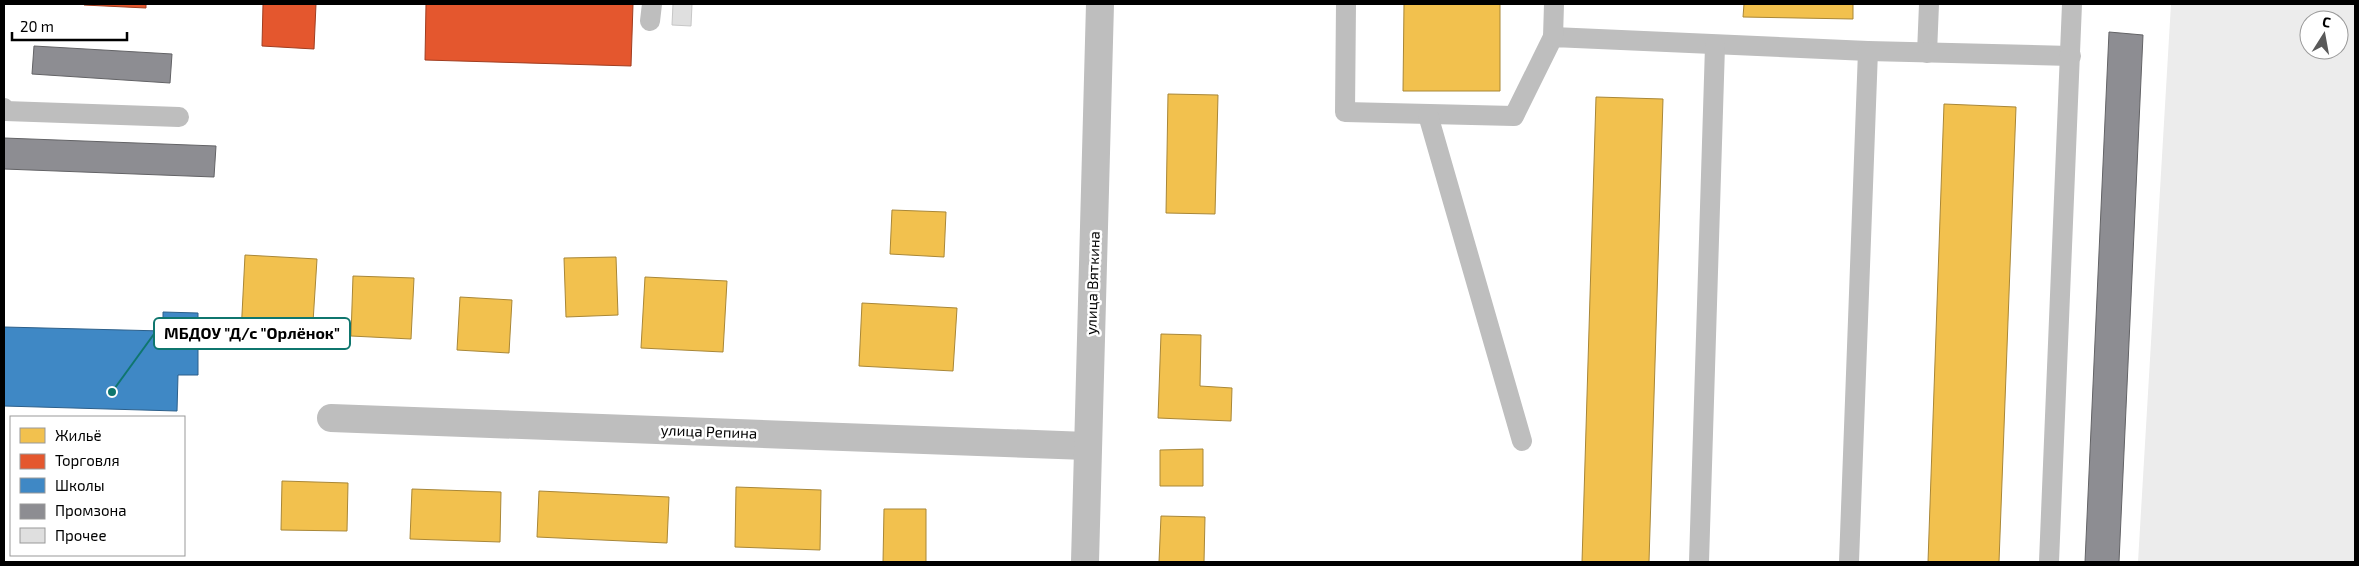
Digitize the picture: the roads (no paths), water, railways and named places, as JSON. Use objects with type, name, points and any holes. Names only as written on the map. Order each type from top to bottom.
[{"type":"street","name":"улица Вяткина","points":[[1084,562],[1100,4]]},
{"type":"street","name":"улица Репина","points":[[330,418],[1087,446]]},
{"type":"lane","points":[[1346,4],[1345,112],[1514,116],[1553,37],[1554,4]]},
{"type":"lane","points":[[1927,53],[1929,4]]},
{"type":"lane","points":[[2048,562],[2072,4]]},
{"type":"lane","points":[[1553,37],[1715,46],[2070,56]]},
{"type":"lane","points":[[1699,562],[1715,46]]},
{"type":"lane","points":[[1849,562],[1868,51]]},
{"type":"lane","points":[[4,108],[5,111],[179,117]]},
{"type":"lane","points":[[1428,115],[1522,440]]},
{"type":"place","name":"МБДОУ \"Д/с \"Орлёнок\"","points":[[112,392]]}]
